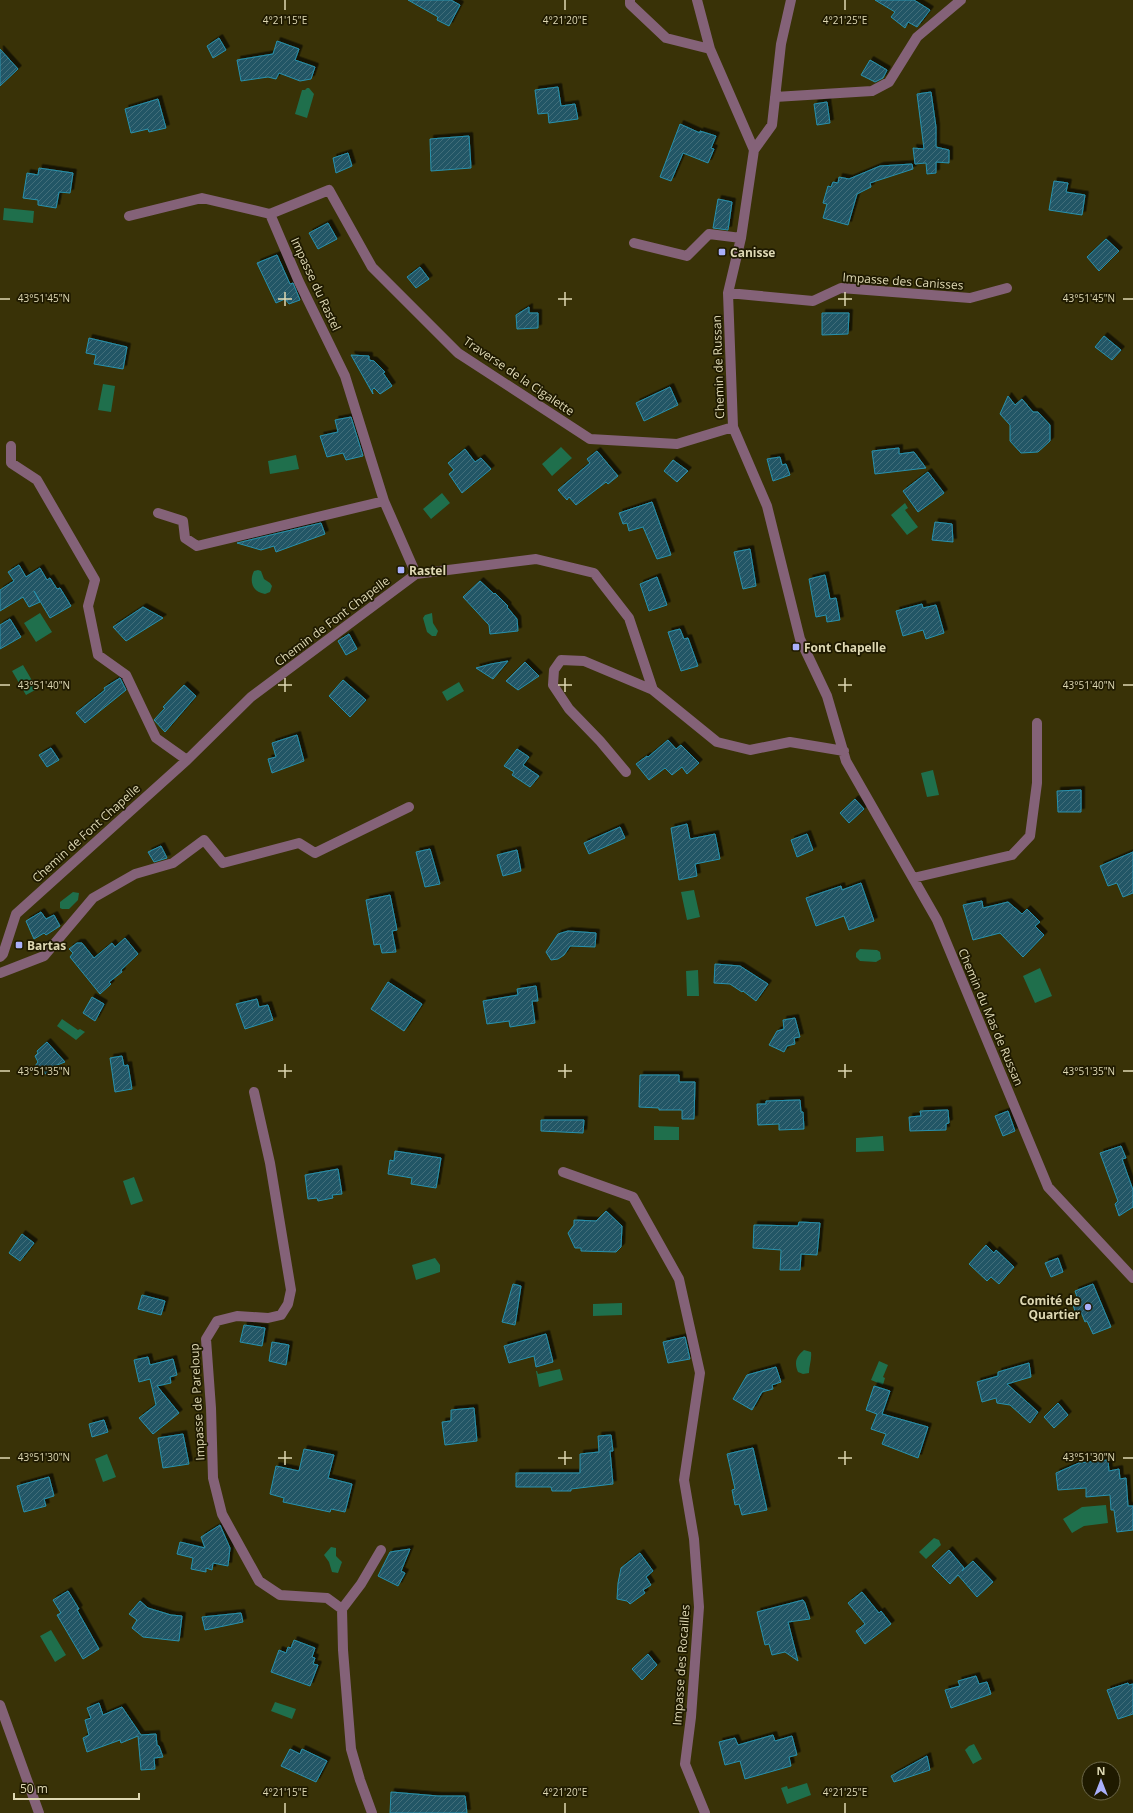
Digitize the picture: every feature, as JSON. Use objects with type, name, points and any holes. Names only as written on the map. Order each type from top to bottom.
[{"type":"street","points":[[630,0],[630,4],[666,38],[710,48]]},
{"type":"street","points":[[698,0],[710,48],[754,150]]},
{"type":"street","points":[[754,150],[772,125],[781,44],[791,0]]},
{"type":"street","points":[[775,97],[872,90],[889,82],[917,37],[961,0]]},
{"type":"street","name":"Chemin de Russan","points":[[754,150],[741,238],[728,293],[733,427],[767,506],[800,639],[827,696],[844,751]]},
{"type":"street","name":"Traverse de la Cigalette","points":[[270,214],[328,190],[372,267],[458,353],[590,439],[677,444],[733,427]]},
{"type":"street","points":[[129,216],[202,198],[270,214]]},
{"type":"street","name":"Impasse du Rastel","points":[[270,214],[299,282],[345,376],[384,501],[416,574]]},
{"type":"street","points":[[634,243],[687,256],[709,234],[741,238]]},
{"type":"street","name":"Impasse des Canisses","points":[[728,293],[813,301],[841,288],[970,298],[1006,288]]},
{"type":"street","points":[[11,446],[11,463],[37,480],[95,580],[88,606],[98,655],[126,675],[156,738],[187,760]]},
{"type":"street","points":[[158,513],[183,521],[185,538],[197,546],[384,501]]},
{"type":"street","name":"Chemin de Font Chapelle","points":[[0,957],[3,954],[16,914],[187,760],[251,697],[416,574],[536,559],[594,573],[629,618],[653,690]]},
{"type":"street","points":[[626,772],[570,709],[553,685],[554,670],[561,660],[584,661],[653,690],[717,742],[750,750],[790,742],[844,751]]},
{"type":"street","points":[[913,878],[1012,855],[1030,836],[1037,783],[1037,724]]},
{"type":"street","name":"Chemin du Mas de Russan","points":[[844,751],[846,761],[937,920],[1048,1187],[1133,1278]]},
{"type":"street","points":[[0,973],[44,956],[93,898],[135,874],[173,863],[204,840],[223,863],[299,842],[315,853],[409,807]]},
{"type":"street","name":"Impasse de Pareloup","points":[[254,1092],[270,1163],[291,1290],[288,1304],[281,1315],[268,1318],[237,1316],[217,1321],[206,1339],[211,1408],[213,1478],[222,1514],[259,1582],[280,1595],[327,1598],[342,1609]]},
{"type":"street","name":"Impasse des Rocailles","points":[[563,1172],[634,1197],[679,1279],[699,1366],[700,1373],[684,1480],[694,1540],[699,1607],[691,1717],[685,1764],[705,1813]]},
{"type":"street","points":[[372,1813],[351,1749],[343,1650],[342,1609],[361,1584],[381,1550]]},
{"type":"street","points":[[0,1705],[38,1813]]},
{"type":"shaded area","points":[[309,88],[314,94],[307,118],[295,114],[302,90]]},
{"type":"shaded area","points":[[4,208],[34,211],[33,223],[3,220]]},
{"type":"shaded area","points":[[103,384],[115,386],[111,412],[98,410]]},
{"type":"shaded area","points":[[561,447],[572,458],[552,476],[542,464]]},
{"type":"shaded area","points":[[296,455],[299,469],[270,474],[268,461]]},
{"type":"shaded area","points":[[442,493],[450,503],[431,519],[423,509]]},
{"type":"shaded area","points":[[905,503],[908,508],[905,510],[918,527],[907,535],[891,515]]},
{"type":"shaded area","points":[[254,571],[261,571],[264,579],[272,586],[270,592],[265,594],[261,593],[254,588],[252,579]]},
{"type":"shaded area","points":[[40,613],[52,632],[36,642],[24,623]]},
{"type":"shaded area","points":[[432,613],[433,623],[438,631],[436,636],[432,636],[427,632],[423,618],[425,615]]},
{"type":"shaded area","points":[[23,665],[37,689],[26,695],[12,671]]},
{"type":"shaded area","points":[[459,682],[464,691],[447,701],[442,692]]},
{"type":"shaded area","points":[[933,770],[939,795],[927,797],[921,773]]},
{"type":"shaded area","points":[[694,890],[700,917],[687,920],[681,892]]},
{"type":"shaded area","points":[[73,892],[79,893],[78,900],[69,909],[60,908],[60,902]]},
{"type":"shaded area","points":[[860,949],[877,950],[880,952],[881,959],[876,962],[860,961],[856,957],[856,953]]},
{"type":"shaded area","points":[[1040,968],[1052,996],[1035,1003],[1023,976]]},
{"type":"shaded area","points":[[698,970],[699,996],[687,996],[686,971]]},
{"type":"shaded area","points":[[62,1019],[78,1030],[80,1029],[85,1032],[76,1040],[57,1026]]},
{"type":"shaded area","points":[[654,1126],[679,1127],[679,1140],[654,1140]]},
{"type":"shaded area","points":[[883,1136],[884,1151],[856,1152],[856,1138]]},
{"type":"shaded area","points":[[134,1177],[143,1201],[131,1205],[123,1181]]},
{"type":"shaded area","points":[[435,1258],[440,1265],[440,1272],[416,1280],[412,1265]]},
{"type":"shaded area","points":[[622,1303],[622,1315],[593,1316],[593,1304]]},
{"type":"shaded area","points":[[804,1350],[811,1352],[811,1357],[809,1373],[803,1374],[798,1372],[796,1362],[799,1355]]},
{"type":"shaded area","points":[[879,1361],[888,1365],[883,1377],[885,1378],[883,1385],[871,1380]]},
{"type":"shaded area","points":[[560,1369],[563,1380],[539,1387],[536,1371],[538,1374]]},
{"type":"shaded area","points":[[107,1454],[116,1477],[103,1482],[95,1459]]},
{"type":"shaded area","points":[[1106,1505],[1108,1523],[1084,1526],[1072,1533],[1063,1519],[1082,1507]]},
{"type":"shaded area","points":[[934,1538],[939,1540],[941,1545],[926,1559],[919,1552]]},
{"type":"shaded area","points":[[331,1547],[336,1548],[336,1556],[342,1562],[338,1573],[332,1572],[329,1562],[324,1555]]},
{"type":"shaded area","points":[[51,1630],[66,1655],[55,1662],[40,1636]]},
{"type":"shaded area","points":[[275,1702],[296,1709],[292,1719],[271,1711]]},
{"type":"shaded area","points":[[974,1744],[982,1759],[973,1764],[965,1750]]},
{"type":"shaded area","points":[[807,1783],[811,1795],[787,1804],[781,1788],[787,1786],[788,1789]]},
{"type":"building","points":[[408,0],[451,0],[460,5],[449,26],[437,20],[438,17]]},
{"type":"building","points":[[875,0],[914,0],[930,10],[917,27],[908,22],[905,28],[891,17],[895,12]]},
{"type":"building","points":[[219,38],[226,50],[213,58],[207,46]]},
{"type":"building","points":[[277,41],[299,49],[295,60],[315,67],[311,79],[300,81],[279,73],[276,79],[268,77],[241,81],[237,60],[273,54]]},
{"type":"building","points":[[0,49],[18,69],[0,86]]},
{"type":"building","points":[[870,60],[887,70],[883,78],[875,82],[861,75]]},
{"type":"building","points":[[558,87],[561,106],[575,104],[578,119],[549,123],[548,113],[538,114],[535,90]]},
{"type":"building","points":[[931,92],[936,127],[936,147],[949,150],[949,163],[936,162],[936,173],[927,174],[926,163],[915,164],[913,148],[924,149],[917,94]]},
{"type":"building","points":[[158,99],[166,128],[149,132],[148,129],[131,133],[125,109]]},
{"type":"building","points":[[827,102],[830,123],[817,125],[814,104]]},
{"type":"building","points":[[680,124],[700,133],[700,131],[716,136],[711,148],[714,149],[708,163],[683,153],[671,181],[660,177]]},
{"type":"building","points":[[469,136],[471,168],[431,171],[430,139]]},
{"type":"building","points":[[348,153],[352,166],[336,173],[333,158]]},
{"type":"building","points":[[912,164],[913,169],[870,183],[871,187],[857,194],[848,225],[823,218],[827,204],[823,203],[828,186],[831,187],[833,182],[838,183],[839,177],[849,179],[880,166]]},
{"type":"building","points":[[39,168],[73,173],[70,193],[59,192],[56,208],[38,205],[38,200],[23,198],[27,173],[38,175]]},
{"type":"building","points":[[1054,181],[1068,183],[1066,192],[1085,195],[1082,215],[1049,210]]},
{"type":"building","points":[[718,199],[732,202],[728,230],[713,228]]},
{"type":"building","points":[[328,223],[337,239],[318,249],[309,233]]},
{"type":"building","points":[[1106,239],[1119,251],[1099,271],[1087,257]]},
{"type":"building","points":[[277,255],[290,284],[293,283],[300,300],[289,304],[285,299],[276,303],[257,263]]},
{"type":"building","points":[[420,267],[429,279],[416,288],[407,277]]},
{"type":"building","points":[[529,307],[529,313],[538,313],[538,328],[517,329],[516,315]]},
{"type":"building","points":[[822,313],[849,313],[848,334],[822,335]]},
{"type":"building","points":[[1104,336],[1121,350],[1112,360],[1095,347]]},
{"type":"building","points":[[89,338],[127,347],[123,369],[94,364],[96,355],[86,353]]},
{"type":"building","points":[[351,355],[369,356],[369,360],[374,361],[385,372],[383,373],[392,386],[380,394],[374,388],[372,390],[373,394]]},
{"type":"building","points":[[670,387],[678,405],[644,421],[636,403]]},
{"type":"building","points":[[1008,396],[1015,405],[1022,399],[1033,412],[1038,412],[1050,425],[1050,441],[1038,452],[1021,453],[1010,441],[1010,425],[1000,414]]},
{"type":"building","points":[[351,417],[363,456],[346,460],[343,453],[327,457],[320,436],[338,432],[335,420]]},
{"type":"building","points":[[899,448],[899,454],[914,452],[926,468],[875,474],[872,451]]},
{"type":"building","points":[[465,449],[475,462],[481,458],[491,469],[462,493],[449,474],[454,470],[448,463]]},
{"type":"building","points":[[597,451],[618,476],[608,484],[606,482],[576,505],[569,497],[567,500],[558,490],[590,463],[587,459]]},
{"type":"building","points":[[780,457],[782,465],[786,464],[790,475],[773,481],[767,459]]},
{"type":"building","points":[[673,460],[688,471],[677,482],[664,471]]},
{"type":"building","points":[[928,472],[944,493],[918,512],[903,491]]},
{"type":"building","points":[[652,502],[671,555],[657,559],[643,527],[629,531],[627,523],[623,524],[619,513]]},
{"type":"building","points":[[935,522],[952,524],[953,542],[932,540]]},
{"type":"building","points":[[321,523],[325,534],[276,552],[274,546],[261,550],[237,543]]},
{"type":"building","points":[[750,549],[756,586],[743,589],[734,552]]},
{"type":"building","points":[[19,565],[26,577],[40,568],[47,580],[50,578],[57,589],[60,588],[71,606],[50,618],[34,591],[40,602],[29,607],[23,597],[0,611],[0,590],[14,581],[8,572]]},
{"type":"building","points":[[825,575],[830,599],[836,598],[840,620],[827,622],[826,615],[816,617],[809,579]]},
{"type":"building","points":[[657,577],[667,605],[649,611],[640,584]]},
{"type":"building","points":[[480,581],[508,606],[507,607],[517,619],[518,631],[490,634],[489,625],[463,597]]},
{"type":"building","points":[[922,604],[923,608],[936,605],[944,633],[926,639],[923,630],[903,636],[896,611]]},
{"type":"building","points":[[143,607],[163,618],[126,641],[113,627]]},
{"type":"building","points":[[10,619],[21,637],[0,649],[0,625]]},
{"type":"building","points":[[680,629],[684,639],[688,638],[698,666],[681,671],[668,632]]},
{"type":"building","points":[[349,634],[357,649],[346,655],[338,641]]},
{"type":"building","points":[[508,661],[493,679],[476,668],[491,664]]},
{"type":"building","points":[[525,662],[539,676],[518,690],[506,681]]},
{"type":"building","points":[[120,678],[126,690],[85,723],[76,713],[105,690],[104,688]]},
{"type":"building","points":[[343,680],[366,700],[350,717],[329,696]]},
{"type":"building","points":[[184,685],[196,696],[165,732],[154,720],[165,708],[163,707]]},
{"type":"building","points":[[297,735],[304,761],[272,773],[268,759],[276,757],[272,743]]},
{"type":"building","points":[[668,740],[676,749],[681,745],[699,763],[687,774],[682,767],[672,775],[665,768],[649,780],[636,764],[647,756],[648,757]]},
{"type":"building","points":[[51,748],[59,760],[47,767],[39,755]]},
{"type":"building","points":[[517,749],[529,757],[523,765],[539,776],[530,787],[512,775],[514,772],[504,766]]},
{"type":"building","points":[[1081,790],[1081,812],[1058,812],[1057,791]]},
{"type":"building","points":[[855,799],[864,809],[849,823],[840,813]]},
{"type":"building","points":[[687,824],[690,839],[715,834],[720,859],[695,864],[697,876],[679,880],[671,828]]},
{"type":"building","points":[[620,827],[625,838],[589,854],[584,843]]},
{"type":"building","points":[[807,834],[813,850],[797,857],[791,840]]},
{"type":"building","points":[[161,846],[167,858],[154,862],[148,852]]},
{"type":"building","points":[[430,849],[440,884],[425,887],[416,852]]},
{"type":"building","points":[[517,850],[521,871],[503,876],[497,855]]},
{"type":"building","points":[[1133,852],[1133,893],[1123,897],[1117,883],[1108,886],[1100,866]]},
{"type":"building","points":[[861,883],[874,921],[849,930],[844,916],[816,926],[806,898],[841,886],[842,890]]},
{"type":"building","points":[[390,895],[397,930],[392,931],[396,952],[382,953],[380,944],[374,945],[366,900]]},
{"type":"building","points":[[982,901],[983,908],[1008,902],[1022,914],[1027,909],[1040,922],[1035,926],[1044,935],[1023,957],[1000,933],[973,940],[963,905]]},
{"type":"building","points":[[41,912],[46,919],[54,915],[60,926],[46,935],[44,933],[34,939],[26,921]]},
{"type":"building","points":[[568,931],[596,933],[595,947],[570,946],[564,955],[558,959],[551,960],[546,952],[558,934]]},
{"type":"building","points":[[125,938],[138,954],[121,970],[122,972],[109,982],[111,984],[100,994],[70,957],[73,953],[69,949],[77,943],[82,943],[94,958],[112,943],[115,947]]},
{"type":"building","points":[[715,964],[740,966],[768,984],[756,1001],[743,991],[742,992],[730,984],[714,983]]},
{"type":"building","points":[[388,982],[422,1004],[404,1031],[371,1009]]},
{"type":"building","points":[[536,986],[538,1001],[532,1001],[535,1023],[510,1027],[509,1021],[487,1024],[483,1001],[518,995],[517,989]]},
{"type":"building","points":[[92,997],[104,1004],[95,1021],[83,1013]]},
{"type":"building","points":[[257,999],[259,1007],[268,1005],[273,1020],[245,1029],[236,1004]]},
{"type":"building","points":[[795,1018],[800,1037],[794,1038],[795,1044],[787,1046],[784,1052],[769,1045],[777,1031],[784,1029],[783,1020]]},
{"type":"building","points":[[47,1042],[65,1062],[52,1067],[46,1074],[35,1066],[38,1062],[35,1056],[38,1053],[37,1051]]},
{"type":"building","points":[[122,1056],[124,1066],[128,1065],[132,1089],[115,1092],[110,1058]]},
{"type":"building","points":[[640,1075],[679,1075],[679,1082],[695,1082],[694,1119],[682,1119],[682,1110],[659,1110],[659,1108],[639,1107]]},
{"type":"building","points":[[800,1100],[801,1112],[803,1112],[804,1129],[779,1130],[779,1124],[758,1125],[757,1104],[766,1104],[766,1101]]},
{"type":"building","points":[[948,1110],[949,1123],[946,1124],[946,1130],[910,1131],[909,1117],[921,1116],[920,1111]]},
{"type":"building","points":[[1008,1111],[1015,1131],[1003,1136],[995,1116]]},
{"type":"building","points":[[541,1120],[584,1120],[583,1133],[541,1131]]},
{"type":"building","points":[[1121,1146],[1126,1158],[1122,1159],[1133,1190],[1133,1207],[1119,1216],[1115,1204],[1118,1201],[1100,1153]]},
{"type":"building","points":[[395,1151],[441,1158],[436,1188],[411,1184],[412,1178],[388,1174],[390,1160],[394,1161]]},
{"type":"building","points":[[338,1169],[342,1194],[332,1195],[333,1198],[318,1201],[317,1198],[308,1199],[305,1175]]},
{"type":"building","points":[[606,1211],[622,1226],[621,1247],[616,1252],[581,1251],[581,1248],[575,1248],[568,1233],[574,1225],[574,1220],[596,1221]]},
{"type":"building","points":[[799,1222],[820,1223],[817,1255],[801,1254],[800,1270],[780,1270],[781,1250],[753,1248],[754,1225],[798,1226]]},
{"type":"building","points":[[22,1234],[34,1243],[20,1261],[9,1253]]},
{"type":"building","points":[[986,1245],[994,1253],[996,1250],[1014,1267],[999,1284],[991,1277],[987,1281],[969,1264]]},
{"type":"building","points":[[1058,1258],[1063,1272],[1051,1277],[1045,1263]]},
{"type":"building","points":[[513,1284],[521,1286],[515,1325],[502,1322]]},
{"type":"building","name":"Comité de Quartier","points":[[1093,1284],[1111,1327],[1093,1334],[1087,1321],[1085,1322],[1081,1312],[1076,1314],[1072,1302],[1078,1300],[1075,1291]]},
{"type":"building","points":[[142,1295],[165,1301],[161,1315],[138,1309]]},
{"type":"building","points":[[244,1325],[265,1328],[262,1346],[240,1342]]},
{"type":"building","points":[[546,1334],[553,1362],[536,1367],[534,1356],[509,1363],[504,1346]]},
{"type":"building","points":[[685,1337],[690,1359],[668,1363],[663,1342]]},
{"type":"building","points":[[272,1342],[289,1345],[286,1365],[269,1361]]},
{"type":"building","points":[[148,1357],[150,1365],[173,1359],[177,1375],[170,1377],[171,1383],[157,1386],[179,1413],[153,1434],[139,1418],[156,1405],[150,1379],[139,1382],[134,1360]]},
{"type":"building","points":[[1029,1363],[1031,1377],[1007,1384],[1038,1412],[1030,1423],[1010,1405],[997,1403],[996,1398],[982,1402],[977,1382],[998,1376],[998,1372]]},
{"type":"building","points":[[776,1367],[781,1382],[772,1385],[773,1389],[762,1392],[752,1410],[733,1399],[747,1375]]},
{"type":"building","points":[[874,1386],[890,1391],[882,1414],[928,1427],[918,1458],[882,1444],[886,1434],[871,1429],[877,1414],[866,1410]]},
{"type":"building","points":[[1058,1403],[1068,1415],[1054,1428],[1044,1417]]},
{"type":"building","points":[[474,1408],[477,1441],[445,1445],[442,1422],[451,1421],[451,1410]]},
{"type":"building","points":[[104,1420],[108,1432],[92,1437],[89,1424]]},
{"type":"building","points":[[183,1434],[189,1464],[163,1468],[158,1438]]},
{"type":"building","points":[[611,1435],[613,1451],[610,1451],[613,1484],[571,1489],[571,1491],[552,1491],[551,1487],[516,1487],[516,1473],[580,1473],[580,1454],[599,1452],[598,1436]]},
{"type":"building","points":[[753,1448],[767,1510],[742,1515],[739,1504],[735,1505],[732,1490],[735,1489],[727,1454]]},
{"type":"building","points":[[304,1449],[334,1455],[328,1478],[352,1484],[345,1512],[331,1509],[330,1512],[283,1502],[284,1498],[270,1494],[276,1466],[299,1471]]},
{"type":"building","points":[[1108,1460],[1109,1471],[1119,1469],[1120,1479],[1126,1478],[1128,1506],[1133,1506],[1133,1530],[1117,1532],[1114,1510],[1111,1510],[1110,1495],[1086,1497],[1086,1488],[1058,1490],[1056,1473],[1079,1463]]},
{"type":"building","points":[[49,1477],[54,1496],[44,1499],[46,1506],[24,1512],[17,1486]]},
{"type":"building","points":[[220,1525],[230,1548],[228,1566],[213,1563],[212,1570],[206,1568],[206,1572],[191,1569],[193,1558],[177,1554],[180,1542],[205,1548],[201,1537]]},
{"type":"building","points":[[410,1549],[401,1571],[405,1573],[398,1586],[378,1576],[390,1552]]},
{"type":"building","points":[[949,1550],[964,1568],[962,1571],[973,1561],[993,1582],[977,1597],[958,1575],[950,1584],[932,1566]]},
{"type":"building","points":[[640,1553],[653,1571],[646,1577],[651,1585],[643,1590],[645,1593],[630,1604],[627,1601],[617,1599],[618,1583],[621,1568]]},
{"type":"building","points":[[68,1591],[79,1609],[77,1610],[99,1649],[83,1659],[57,1615],[61,1613],[53,1600]]},
{"type":"building","points":[[862,1592],[879,1613],[881,1611],[891,1624],[865,1644],[856,1631],[865,1624],[848,1603]]},
{"type":"building","points":[[803,1600],[810,1619],[788,1622],[798,1661],[785,1652],[772,1655],[769,1644],[765,1645],[757,1612]]},
{"type":"building","points":[[140,1601],[148,1608],[171,1615],[182,1616],[179,1641],[143,1637],[132,1628],[137,1620],[129,1614]]},
{"type":"building","points":[[241,1613],[243,1622],[205,1630],[202,1617]]},
{"type":"building","points":[[294,1640],[315,1648],[312,1657],[315,1658],[313,1664],[318,1665],[310,1686],[271,1672],[279,1650],[286,1653],[288,1647],[291,1648]]},
{"type":"building","points":[[648,1654],[657,1665],[642,1680],[632,1669]]},
{"type":"building","points":[[976,1676],[979,1684],[987,1682],[991,1694],[951,1708],[945,1690],[960,1686],[958,1681]]},
{"type":"building","points":[[1128,1683],[1129,1685],[1133,1684],[1133,1714],[1118,1719],[1107,1690]]},
{"type":"building","points":[[99,1703],[103,1715],[122,1707],[141,1735],[156,1734],[157,1745],[159,1746],[163,1757],[154,1758],[155,1769],[141,1770],[138,1736],[121,1743],[120,1740],[87,1752],[83,1738],[89,1735],[85,1720],[91,1718],[87,1708]]},
{"type":"building","points":[[773,1735],[775,1741],[792,1736],[797,1755],[789,1757],[791,1766],[745,1779],[740,1761],[725,1765],[719,1742],[735,1738],[738,1745]]},
{"type":"building","points":[[290,1749],[300,1754],[302,1749],[327,1761],[316,1782],[281,1766]]},
{"type":"building","points":[[927,1756],[930,1770],[894,1782],[891,1776]]},
{"type":"building","points":[[391,1792],[438,1796],[465,1796],[467,1813],[390,1813]]},
{"type":"place","name":"Canisse","points":[[722,252]]},
{"type":"place","name":"Rastel","points":[[401,570]]},
{"type":"place","name":"Font Chapelle","points":[[796,647]]},
{"type":"place","name":"Bartas","points":[[19,945]]},
{"type":"place","name":"Comité de Quartier","points":[[1088,1307]]}]
